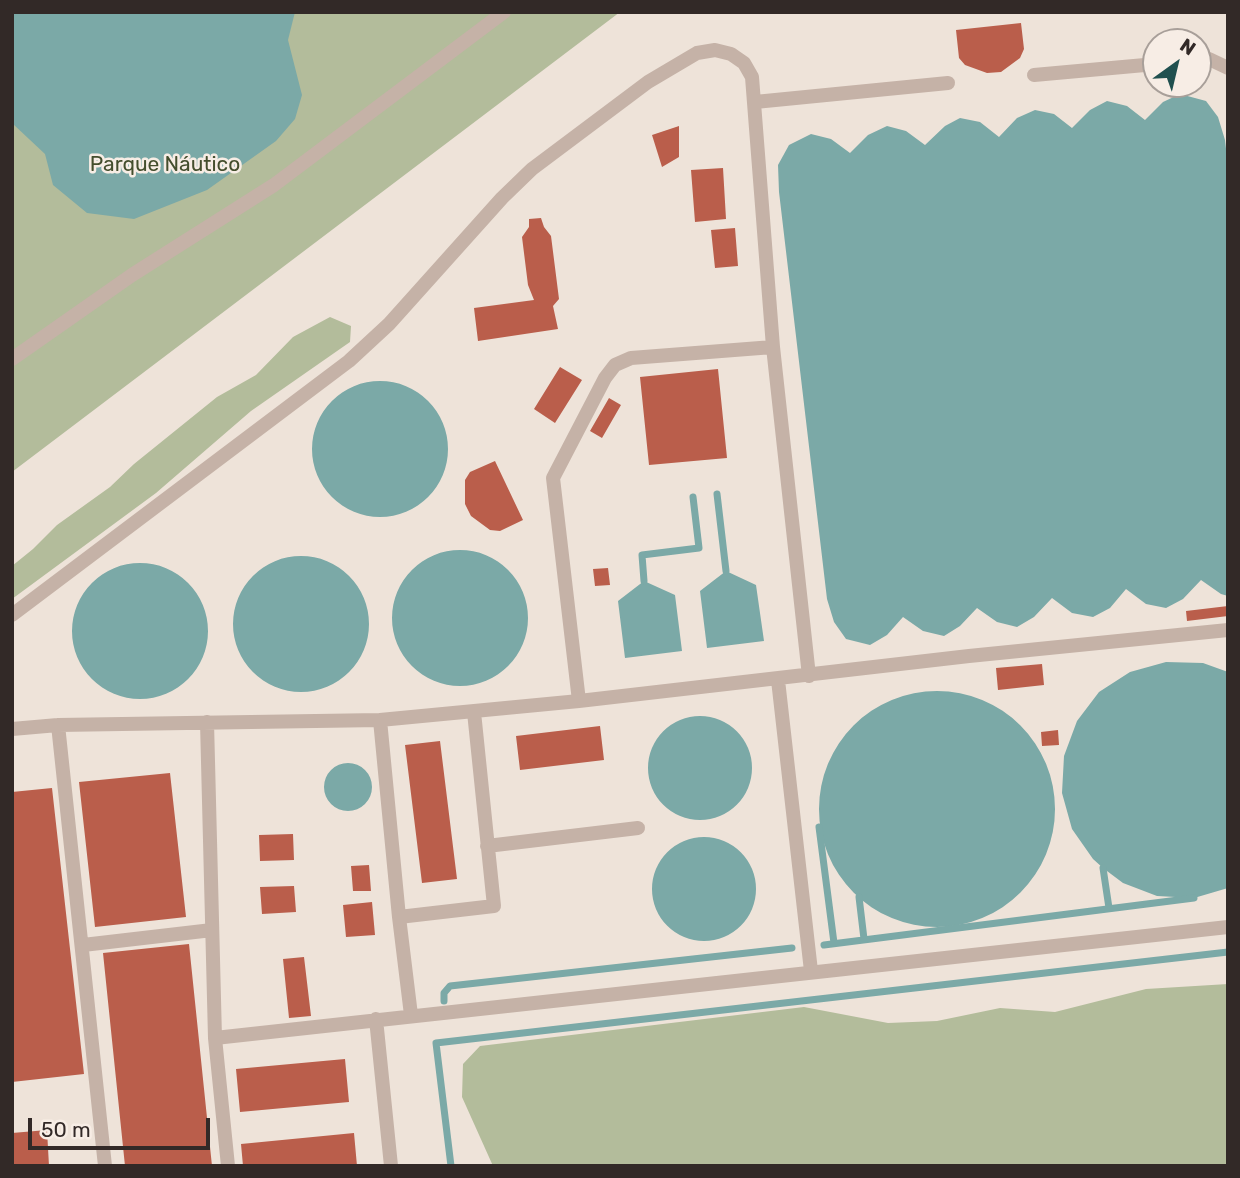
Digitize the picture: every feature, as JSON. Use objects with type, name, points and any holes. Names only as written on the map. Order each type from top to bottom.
[{"type":"lane","points":[[12,359],[132,275],[274,185],[504,12]]},
{"type":"lane","points":[[12,615],[349,362],[389,324],[502,198],[532,169],[648,82],[697,53],[715,50],[731,54],[744,63],[752,76],[773,347],[808,676]]},
{"type":"lane","points":[[1212,60],[1228,68]]},
{"type":"lane","points":[[1034,75],[1142,65]]},
{"type":"lane","points":[[755,102],[948,83]]},
{"type":"lane","points":[[579,701],[553,478],[605,378],[615,366],[631,358],[773,347]]},
{"type":"lane","points":[[12,729],[58,725],[380,720],[778,680],[968,656],[1228,630]]},
{"type":"lane","points":[[778,680],[811,971]]},
{"type":"lane","points":[[399,917],[494,906],[474,712]]},
{"type":"lane","points":[[380,720],[411,1015]]},
{"type":"lane","points":[[207,722],[215,1038],[228,1166]]},
{"type":"lane","points":[[58,725],[105,1166]]},
{"type":"lane","points":[[487,846],[638,828]]},
{"type":"lane","points":[[215,1038],[1228,927]]},
{"type":"lane","points":[[83,944],[212,930]]},
{"type":"lane","points":[[376,1019],[391,1166]]},
{"type":"green space","name":"Parque Náutico","points":[[12,12],[620,12],[12,472]]},
{"type":"green space","points":[[330,317],[351,326],[350,342],[251,411],[156,493],[12,599],[12,566],[57,525],[110,487],[134,464],[217,397],[256,375],[293,337]]},
{"type":"green space","points":[[1228,984],[1228,1166],[493,1166],[462,1097],[463,1064],[480,1046],[804,1007],[888,1023],[937,1021],[1000,1008],[1055,1012],[1146,989]]},
{"type":"water","points":[[12,12],[295,12],[288,40],[302,95],[295,119],[276,141],[207,190],[134,219],[87,213],[53,185],[45,154],[13,124]]},
{"type":"water","points":[[1172,98],[1206,101],[1218,117],[1225,140],[1228,166],[1228,596],[1201,580],[1183,599],[1166,608],[1146,604],[1126,589],[1110,608],[1093,617],[1072,613],[1052,598],[1034,617],[1017,627],[997,622],[977,608],[960,626],[944,636],[923,631],[903,617],[887,635],[870,645],[846,639],[834,622],[827,599],[779,192],[778,165],[789,145],[811,134],[831,139],[850,153],[868,135],[887,126],[906,131],[925,145],[945,126],[960,118],[980,122],[999,137],[1017,118],[1035,110],[1054,114],[1072,128],[1090,110],[1107,101],[1127,106],[1145,120],[1163,102]]},
{"type":"water","points":[[380,381],[406,386],[428,401],[443,423],[448,449],[443,475],[428,497],[406,512],[380,517],[354,512],[332,497],[317,475],[312,449],[317,423],[332,401],[354,386]]},
{"type":"water","points":[[460,550],[486,555],[508,570],[523,592],[528,618],[523,644],[508,666],[486,681],[460,686],[434,681],[412,666],[397,644],[392,618],[397,592],[412,570],[434,555]]},
{"type":"water","points":[[301,556],[327,561],[349,576],[364,598],[369,624],[364,650],[349,672],[327,687],[301,692],[275,687],[253,672],[238,650],[233,624],[238,598],[253,576],[275,561]]},
{"type":"water","points":[[140,563],[166,568],[188,583],[203,605],[208,631],[203,657],[188,679],[166,694],[140,699],[114,694],[92,679],[77,657],[72,631],[77,605],[92,583],[114,568]]},
{"type":"water","points":[[726,571],[756,585],[764,641],[707,648],[700,591]]},
{"type":"water","points":[[644,581],[675,595],[682,651],[625,658],[618,601]]},
{"type":"water","points":[[1166,662],[1203,663],[1228,672],[1228,888],[1194,898],[1157,896],[1123,883],[1103,868],[1093,859],[1072,829],[1062,793],[1064,756],[1077,721],[1099,692],[1130,672]]},
{"type":"water","points":[[937,691],[960,693],[993,705],[1012,718],[1028,734],[1041,753],[1050,775],[1055,809],[1053,832],[1041,865],[1028,884],[1012,900],[993,913],[971,922],[937,927],[914,925],[881,913],[862,900],[846,884],[833,865],[824,843],[819,809],[821,786],[833,753],[846,734],[862,718],[881,705],[903,696]]},
{"type":"water","points":[[700,716],[720,720],[737,731],[748,748],[752,768],[748,788],[737,805],[720,816],[700,820],[680,816],[663,805],[652,788],[648,768],[652,748],[663,731],[680,720]]},
{"type":"water","points":[[348,763],[365,770],[372,787],[365,804],[348,811],[331,804],[324,787],[331,770]]},
{"type":"water","points":[[704,837],[724,841],[741,852],[752,869],[756,889],[752,909],[741,926],[724,937],[704,941],[684,937],[667,926],[656,909],[652,889],[656,869],[667,852],[684,841]]},
{"type":"building","points":[[1021,23],[1024,49],[1020,58],[1001,72],[987,73],[965,65],[959,58],[956,30]]},
{"type":"building","points":[[679,126],[679,157],[662,167],[652,135]]},
{"type":"building","points":[[723,168],[726,219],[695,222],[691,170]]},
{"type":"building","points":[[541,218],[551,236],[559,299],[553,306],[558,329],[478,341],[474,308],[534,300],[528,285],[522,237],[529,227],[529,219]]},
{"type":"building","points":[[735,228],[738,266],[715,268],[711,230]]},
{"type":"building","points":[[560,367],[582,380],[555,423],[534,409]]},
{"type":"building","points":[[718,369],[727,458],[649,465],[640,377]]},
{"type":"building","points":[[609,398],[621,405],[602,438],[590,431]]},
{"type":"building","points":[[495,461],[523,520],[500,531],[490,530],[471,516],[465,504],[465,480],[470,472]]},
{"type":"building","points":[[608,568],[610,585],[595,586],[593,569]]},
{"type":"building","points":[[1228,606],[1228,616],[1187,621],[1186,611]]},
{"type":"building","points":[[1042,664],[1044,685],[998,690],[996,668]]},
{"type":"building","points":[[600,726],[604,760],[520,770],[516,736]]},
{"type":"building","points":[[1058,730],[1059,745],[1042,746],[1041,732]]},
{"type":"building","points":[[440,741],[457,879],[422,883],[405,745]]},
{"type":"building","points":[[170,773],[186,917],[95,927],[79,782]]},
{"type":"building","points":[[52,788],[84,1074],[12,1082],[12,792]]},
{"type":"building","points":[[293,834],[294,860],[260,861],[259,835]]},
{"type":"building","points":[[369,865],[371,891],[353,891],[351,866]]},
{"type":"building","points":[[294,886],[296,912],[262,914],[260,887]]},
{"type":"building","points":[[372,902],[375,935],[346,937],[343,905]]},
{"type":"building","points":[[189,944],[212,1166],[125,1166],[103,953]]},
{"type":"building","points":[[304,957],[311,1016],[289,1018],[283,959]]},
{"type":"building","points":[[345,1059],[349,1102],[240,1112],[236,1069]]},
{"type":"building","points":[[47,1130],[49,1166],[12,1166],[12,1133]]},
{"type":"building","points":[[354,1133],[357,1166],[243,1166],[241,1144]]},
{"type":"waterway","points":[[717,494],[726,571]]},
{"type":"waterway","points":[[644,581],[642,555],[699,548],[693,497]]},
{"type":"waterway","points":[[819,827],[834,943]]},
{"type":"waterway","points":[[1103,868],[1109,908]]},
{"type":"waterway","points":[[859,897],[864,939]]},
{"type":"waterway","points":[[824,945],[1194,898]]},
{"type":"waterway","points":[[444,1001],[444,993],[450,986],[792,948]]},
{"type":"waterway","points":[[451,1166],[436,1043],[1228,952]]}]
